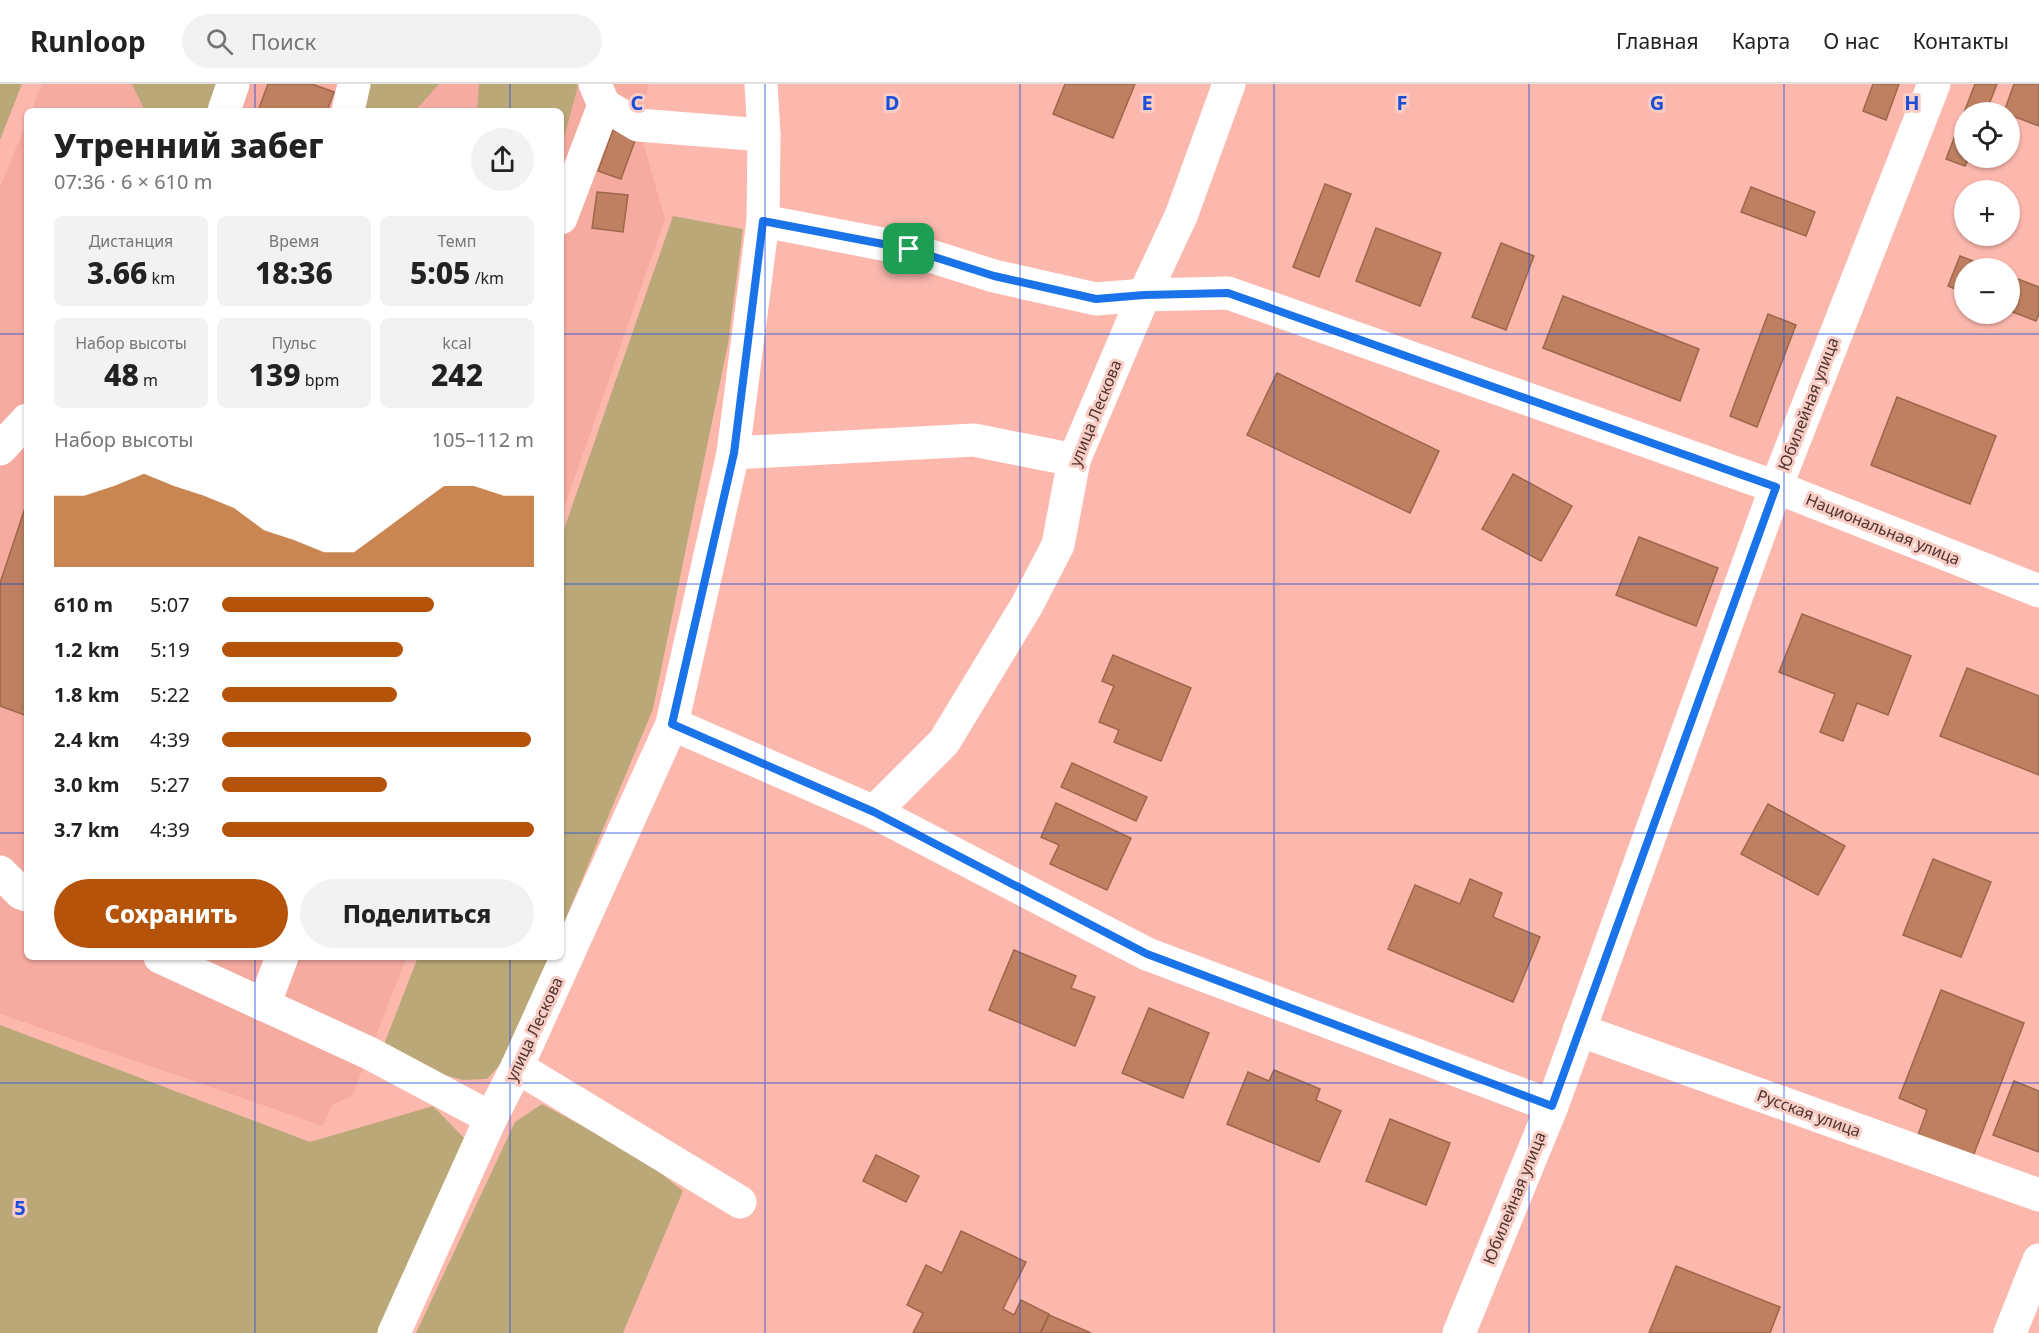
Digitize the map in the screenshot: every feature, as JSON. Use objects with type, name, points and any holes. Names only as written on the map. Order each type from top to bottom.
[{"type":"street","points":[[225,108],[233,84]]},
{"type":"street","points":[[349,108],[354,84]]},
{"type":"street","name":"улица Лескова","points":[[394,1333],[672,724],[734,453],[763,221],[762,84]]},
{"type":"street","name":"улица Лескова","points":[[874,812],[944,742],[1027,605],[1058,545],[1074,459],[1180,216],[1229,84]]},
{"type":"street","name":"Юбилейная улица","points":[[1459,1333],[1552,1106],[1776,487],[1934,84]]},
{"type":"street","points":[[564,208],[599,95],[638,125],[764,135]]},
{"type":"street","name":"Национальная улица","points":[[763,221],[909,249],[994,276],[1096,299],[1144,295],[1228,293],[1776,487],[2039,591]]},
{"type":"street","points":[[0,448],[24,423]]},
{"type":"street","points":[[734,453],[974,440],[1074,459]]},
{"type":"street","points":[[672,724],[874,812],[1147,954],[1552,1106]]},
{"type":"street","points":[[0,872],[24,894]]},
{"type":"street","points":[[166,960],[369,1053],[491,1118]]},
{"type":"street","points":[[264,1005],[281,960]]},
{"type":"street","name":"Русская улица","points":[[1578,1030],[2039,1196]]},
{"type":"street","points":[[517,1067],[740,1202]]},
{"type":"street","points":[[2010,1333],[2039,1260]]},
{"type":"shaded area","points":[[0,84],[22,84],[0,140]]},
{"type":"shaded area","points":[[42,84],[649,84],[638,125],[665,219],[564,508],[564,108],[32,108]]},
{"type":"shaded area","points":[[132,84],[220,84],[212,108],[144,108]]},
{"type":"shaded area","points":[[362,84],[439,84],[418,108],[346,108]]},
{"type":"shaded area","points":[[479,84],[576,84],[578,86],[564,138],[564,108],[477,108]]},
{"type":"shaded area","points":[[24,128],[24,960],[406,960],[352,1096],[332,1105],[323,1126],[0,1014],[0,187]]},
{"type":"shaded area","points":[[673,216],[743,229],[728,344],[653,709],[564,923],[564,529]]},
{"type":"shaded area","points":[[417,960],[549,960],[510,1054],[487,1079],[463,1080],[429,1071],[383,1047]]},
{"type":"shaded area","points":[[0,1025],[310,1142],[433,1106],[465,1139],[379,1333],[0,1333]]},
{"type":"shaded area","points":[[542,1104],[643,1159],[683,1191],[623,1333],[416,1333],[515,1122]]},
{"type":"building","points":[[268,84],[312,84],[334,92],[328,108],[259,108]]},
{"type":"building","points":[[1065,84],[1135,84],[1113,138],[1053,114]]},
{"type":"building","points":[[1873,84],[1899,84],[1886,120],[1863,111]]},
{"type":"building","points":[[1975,84],[1997,84],[1990,102],[1968,102]]},
{"type":"building","points":[[2014,84],[2039,84],[2039,126],[2020,119],[2020,102],[2008,102]]},
{"type":"building","points":[[613,130],[636,138],[621,179],[598,171]]},
{"type":"building","points":[[1954,138],[1954,162],[1946,159]]},
{"type":"building","points":[[1325,184],[1351,194],[1319,277],[1293,267]]},
{"type":"building","points":[[1751,187],[1815,212],[1806,236],[1741,212]]},
{"type":"building","points":[[597,192],[628,195],[623,232],[592,228]]},
{"type":"building","points":[[1376,228],[1441,253],[1420,306],[1356,281]]},
{"type":"building","points":[[1501,243],[1534,256],[1506,330],[1472,317]]},
{"type":"building","points":[[1954,271],[1954,288],[1948,286]]},
{"type":"building","points":[[2020,280],[2039,287],[2039,314],[2036,321],[2020,315]]},
{"type":"building","points":[[1563,296],[1699,349],[1680,401],[1543,348]]},
{"type":"building","points":[[1768,314],[1796,325],[1757,427],[1730,416]]},
{"type":"building","points":[[1277,373],[1439,451],[1410,513],[1247,435]]},
{"type":"building","points":[[1897,397],[1996,436],[1970,504],[1871,465]]},
{"type":"building","points":[[1513,474],[1572,506],[1541,561],[1482,529]]},
{"type":"building","points":[[24,511],[24,715],[0,706],[0,583]]},
{"type":"building","points":[[1639,537],[1718,568],[1696,626],[1616,595]]},
{"type":"building","points":[[1802,614],[1911,656],[1888,715],[1857,703],[1843,741],[1820,732],[1835,694],[1779,672]]},
{"type":"building","points":[[1113,655],[1191,688],[1161,761],[1114,742],[1119,730],[1099,722],[1114,686],[1102,681]]},
{"type":"building","points":[[1967,668],[2039,696],[2039,775],[1940,736]]},
{"type":"building","points":[[1072,763],[1147,797],[1136,821],[1061,787]]},
{"type":"building","points":[[1056,803],[1131,838],[1107,890],[1050,864],[1059,845],[1041,837]]},
{"type":"building","points":[[1768,804],[1845,846],[1818,895],[1741,854]]},
{"type":"building","points":[[1933,859],[1991,882],[1961,957],[1903,935]]},
{"type":"building","points":[[1470,879],[1502,893],[1493,917],[1540,937],[1513,1002],[1388,949],[1415,885],[1460,904]]},
{"type":"building","points":[[1014,950],[1076,976],[1071,988],[1095,997],[1075,1046],[989,1010]]},
{"type":"building","points":[[1941,990],[2024,1023],[1972,1159],[1917,1138],[1927,1110],[1899,1098]]},
{"type":"building","points":[[1149,1008],[1209,1033],[1183,1098],[1122,1073]]},
{"type":"building","points":[[1274,1070],[1320,1089],[1316,1100],[1341,1111],[1319,1162],[1227,1124],[1248,1072],[1269,1081]]},
{"type":"building","points":[[2014,1081],[2039,1091],[2039,1152],[1993,1135]]},
{"type":"building","points":[[1390,1119],[1450,1143],[1426,1205],[1366,1181]]},
{"type":"building","points":[[876,1155],[919,1176],[906,1202],[863,1181]]},
{"type":"building","points":[[961,1231],[1026,1262],[1003,1309],[1014,1315],[1021,1300],[1049,1314],[1040,1333],[913,1333],[923,1313],[907,1305],[926,1265],[942,1273]]},
{"type":"building","points":[[1676,1266],[1780,1307],[1770,1333],[1649,1333]]},
{"type":"building","points":[[1049,1315],[1091,1333],[1041,1333]]},
{"type":"route","points":[[763,221],[909,249],[994,276],[1096,299],[1144,295],[1228,293],[1776,487],[1552,1106],[1147,954],[874,812],[672,724],[734,453],[763,221]]}]
